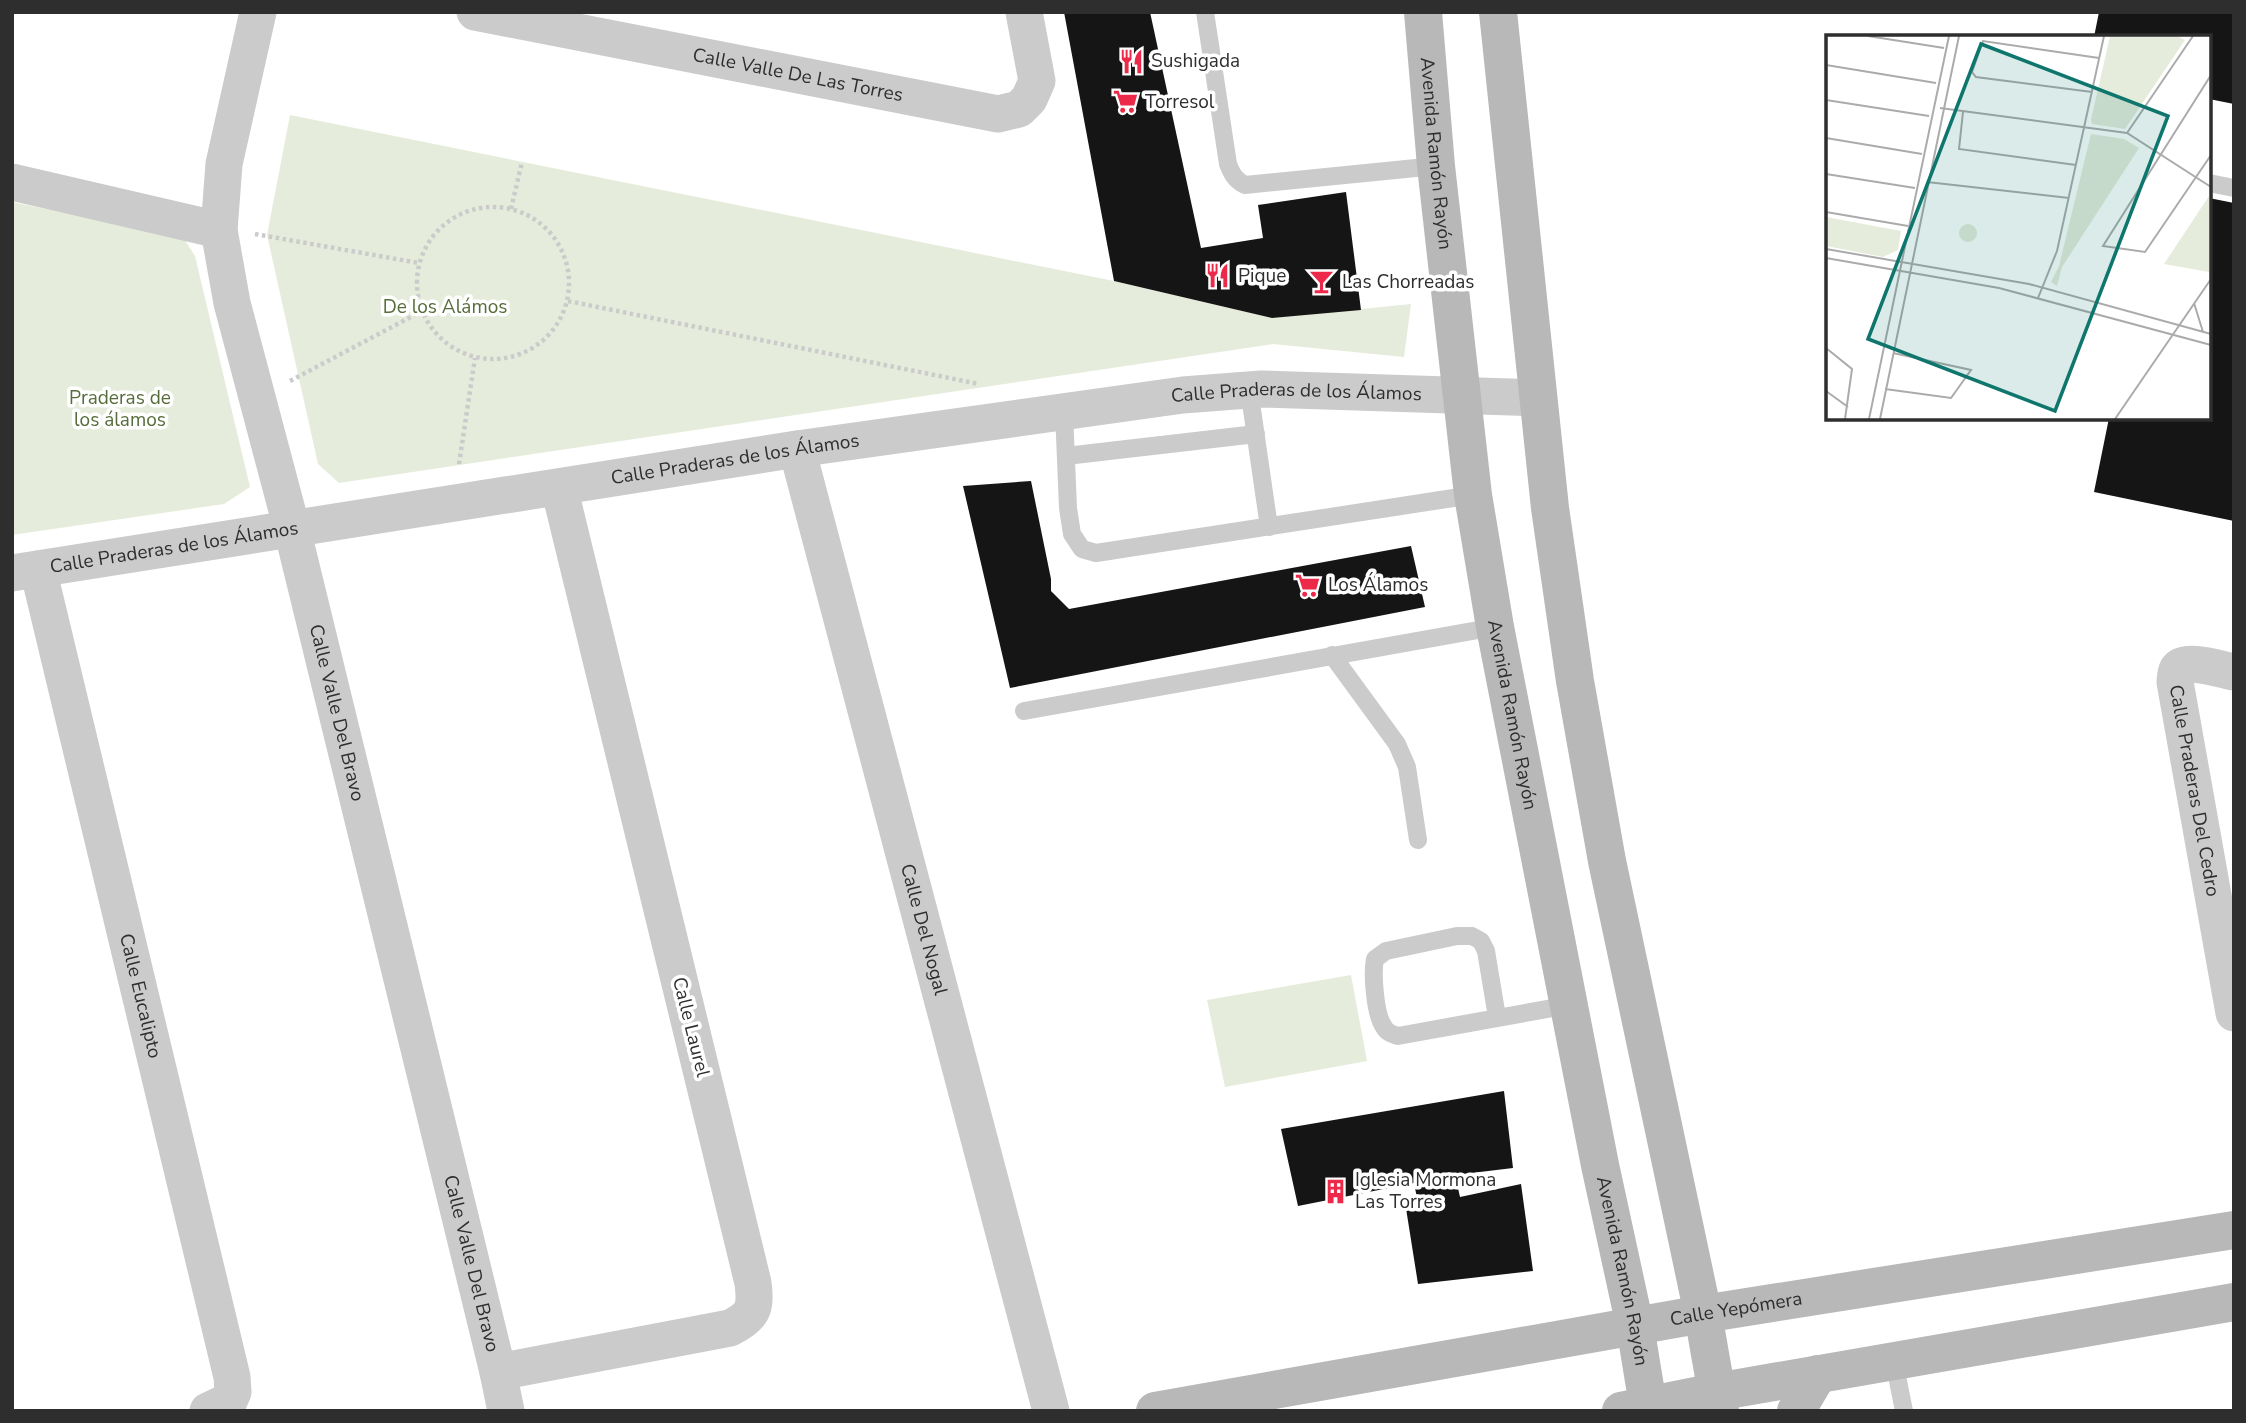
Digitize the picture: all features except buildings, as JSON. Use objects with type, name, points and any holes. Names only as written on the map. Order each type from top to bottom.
[{"type":"main road","name":"Avenida Ramón Rayón","points":[[1423,12],[1436,166],[1473,495],[1495,627],[1569,1005],[1636,1326],[1639,1409]]},
{"type":"main road","points":[[1499,12],[1550,508],[1575,681],[1607,861],[1703,1314],[1718,1401]]},
{"type":"main road","name":"Calle Yepómera","points":[[1155,1411],[1703,1314],[2234,1230]]},
{"type":"main road","points":[[1639,1409],[1718,1401],[1818,1374],[2234,1302]]},
{"type":"main road","points":[[1796,1411],[1818,1374]]},
{"type":"street","name":"Calle Valle Del Bravo","points":[[258,12],[224,164],[219,230],[232,303],[292,529],[506,1411]]},
{"type":"street","name":"Calle Valle De Las Torres","points":[[475,12],[998,114],[1019,109],[1029,99],[1037,81],[1024,12]]},
{"type":"street","points":[[12,181],[219,230]]},
{"type":"street","name":"Calle Praderas de los Álamos","points":[[25,571],[797,449],[1183,395],[1249,389],[1538,398]]},
{"type":"street","name":"Calle Del Nogal","points":[[797,449],[1051,1411]]},
{"type":"street","name":"Calle Laurel","points":[[498,1372],[730,1328],[751,1315],[755,1302],[753,1283],[559,486]]},
{"type":"street","name":"Calle Eucalipto","points":[[25,571],[232,1377],[233,1392],[229,1401],[208,1411]]},
{"type":"street","name":"Calle Praderas Del Cedro","points":[[2234,672],[2191,663],[2182,665],[2177,671],[2175,682],[2234,1013]]},
{"type":"lane","points":[[1205,12],[1228,164],[1238,181],[1245,185],[1436,166]]},
{"type":"lane","points":[[2211,183],[2234,188]]},
{"type":"lane","points":[[1249,389],[1269,527]]},
{"type":"lane","points":[[1064,412],[1068,508],[1072,534],[1082,549],[1096,553],[1473,495]]},
{"type":"lane","points":[[1066,456],[1256,434]]},
{"type":"lane","points":[[1024,710],[1495,627]]},
{"type":"lane","points":[[1332,655],[1386,729],[1407,767],[1418,839]]},
{"type":"lane","points":[[1497,1017],[1486,951],[1480,941],[1472,936],[1457,936],[1386,951],[1375,959],[1373,969],[1379,1016],[1382,1026],[1398,1036],[1569,1005]]},
{"type":"lane","points":[[1894,1361],[1904,1411]]},
{"type":"path","points":[[511,209],[522,162]]},
{"type":"path","points":[[488,206],[511,209],[533,218],[552,233],[564,254],[570,277],[568,301],[558,324],[543,342],[522,354],[498,360],[475,358],[452,348],[434,331],[422,311],[417,287],[419,263],[429,241],[445,224],[465,212],[488,206]]},
{"type":"path","points":[[219,230],[267,235],[419,263]]},
{"type":"path","points":[[568,301],[989,386]]},
{"type":"path","points":[[257,398],[422,311]]},
{"type":"path","points":[[454,503],[475,358]]},
{"type":"green space","name":"De los Alámos","points":[[290,115],[1114,281],[1272,318],[1411,304],[1404,357],[1273,344],[339,483],[318,464],[267,235]]},
{"type":"green space","name":"Praderas de los álamos","points":[[12,202],[183,237],[195,256],[250,487],[224,504],[12,535]]},
{"type":"green space","points":[[1351,975],[1367,1061],[1225,1087],[1207,1000]]},
{"type":"place","name":"Sushigada","points":[[1131,61]]},
{"type":"place","name":"Torresol","points":[[1125,102]]},
{"type":"place","name":"Pique","points":[[1218,276]]},
{"type":"place","name":"Las Chorreadas","points":[[1322,282]]},
{"type":"place","name":"Los Álamos","points":[[1308,585]]},
{"type":"place","name":"Iglesia Mormona Las Torres","points":[[1335,1191]]}]
